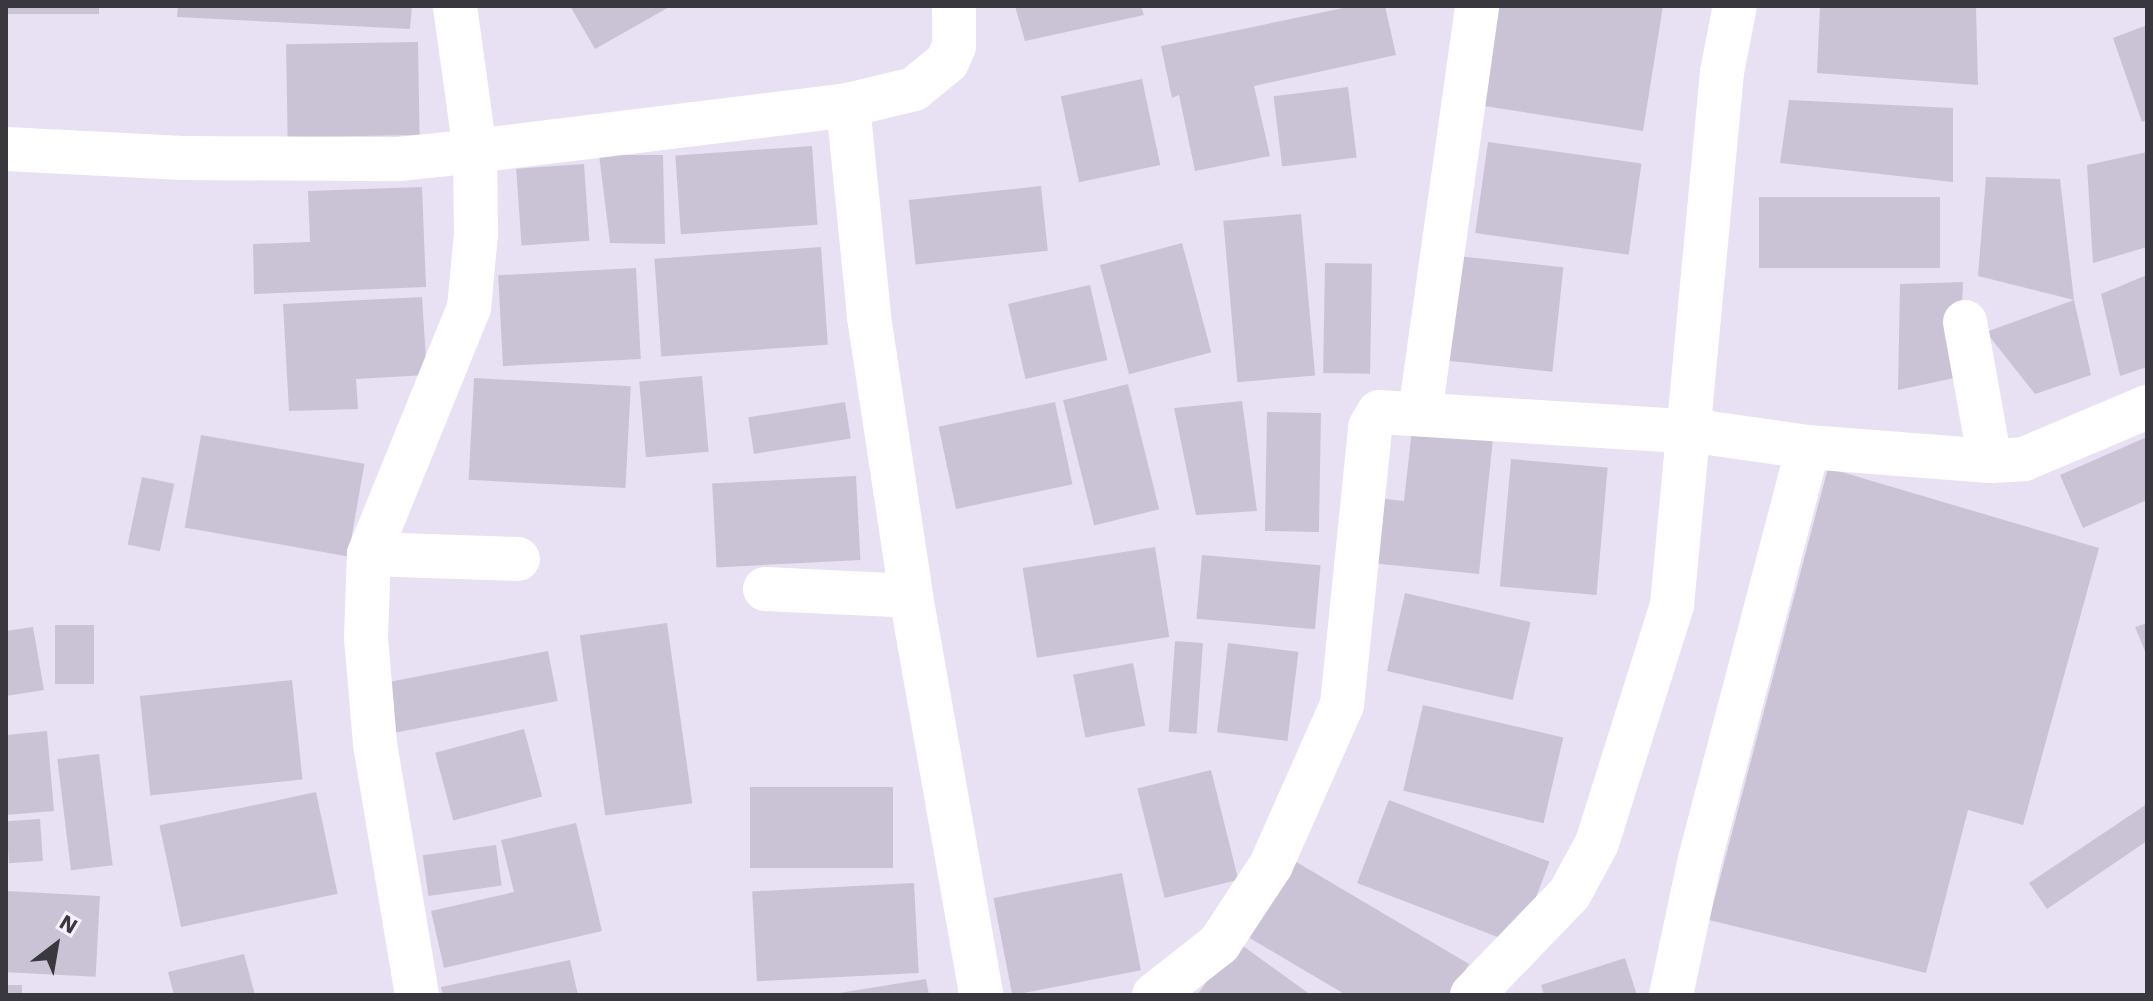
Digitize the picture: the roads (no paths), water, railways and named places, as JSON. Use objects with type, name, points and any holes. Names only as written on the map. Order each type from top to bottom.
[{"type":"street","points":[[417,995],[375,743],[366,638],[369,554],[469,308],[476,234],[475,151],[455,6]]},
{"type":"street","points":[[6,149],[183,158],[384,159],[475,151],[848,105],[914,89],[933,78],[954,46],[954,6]]},
{"type":"street","points":[[1420,413],[1477,6]]},
{"type":"street","points":[[1472,995],[1570,893],[1597,843],[1672,605],[1697,432],[1722,72],[1735,6]]},
{"type":"street","points":[[848,105],[869,317],[911,596],[981,995]]},
{"type":"street","points":[[1965,322],[1990,461]]},
{"type":"street","points":[[1154,995],[1219,944],[1271,865],[1308,792],[1342,705],[1370,427],[1386,410],[1697,432],[1799,445],[1990,461],[2024,459],[2147,407]]},
{"type":"street","points":[[1671,995],[1700,859],[1799,445]]},
{"type":"street","points":[[369,554],[518,559]]},
{"type":"street","points":[[765,589],[911,596]]}]
